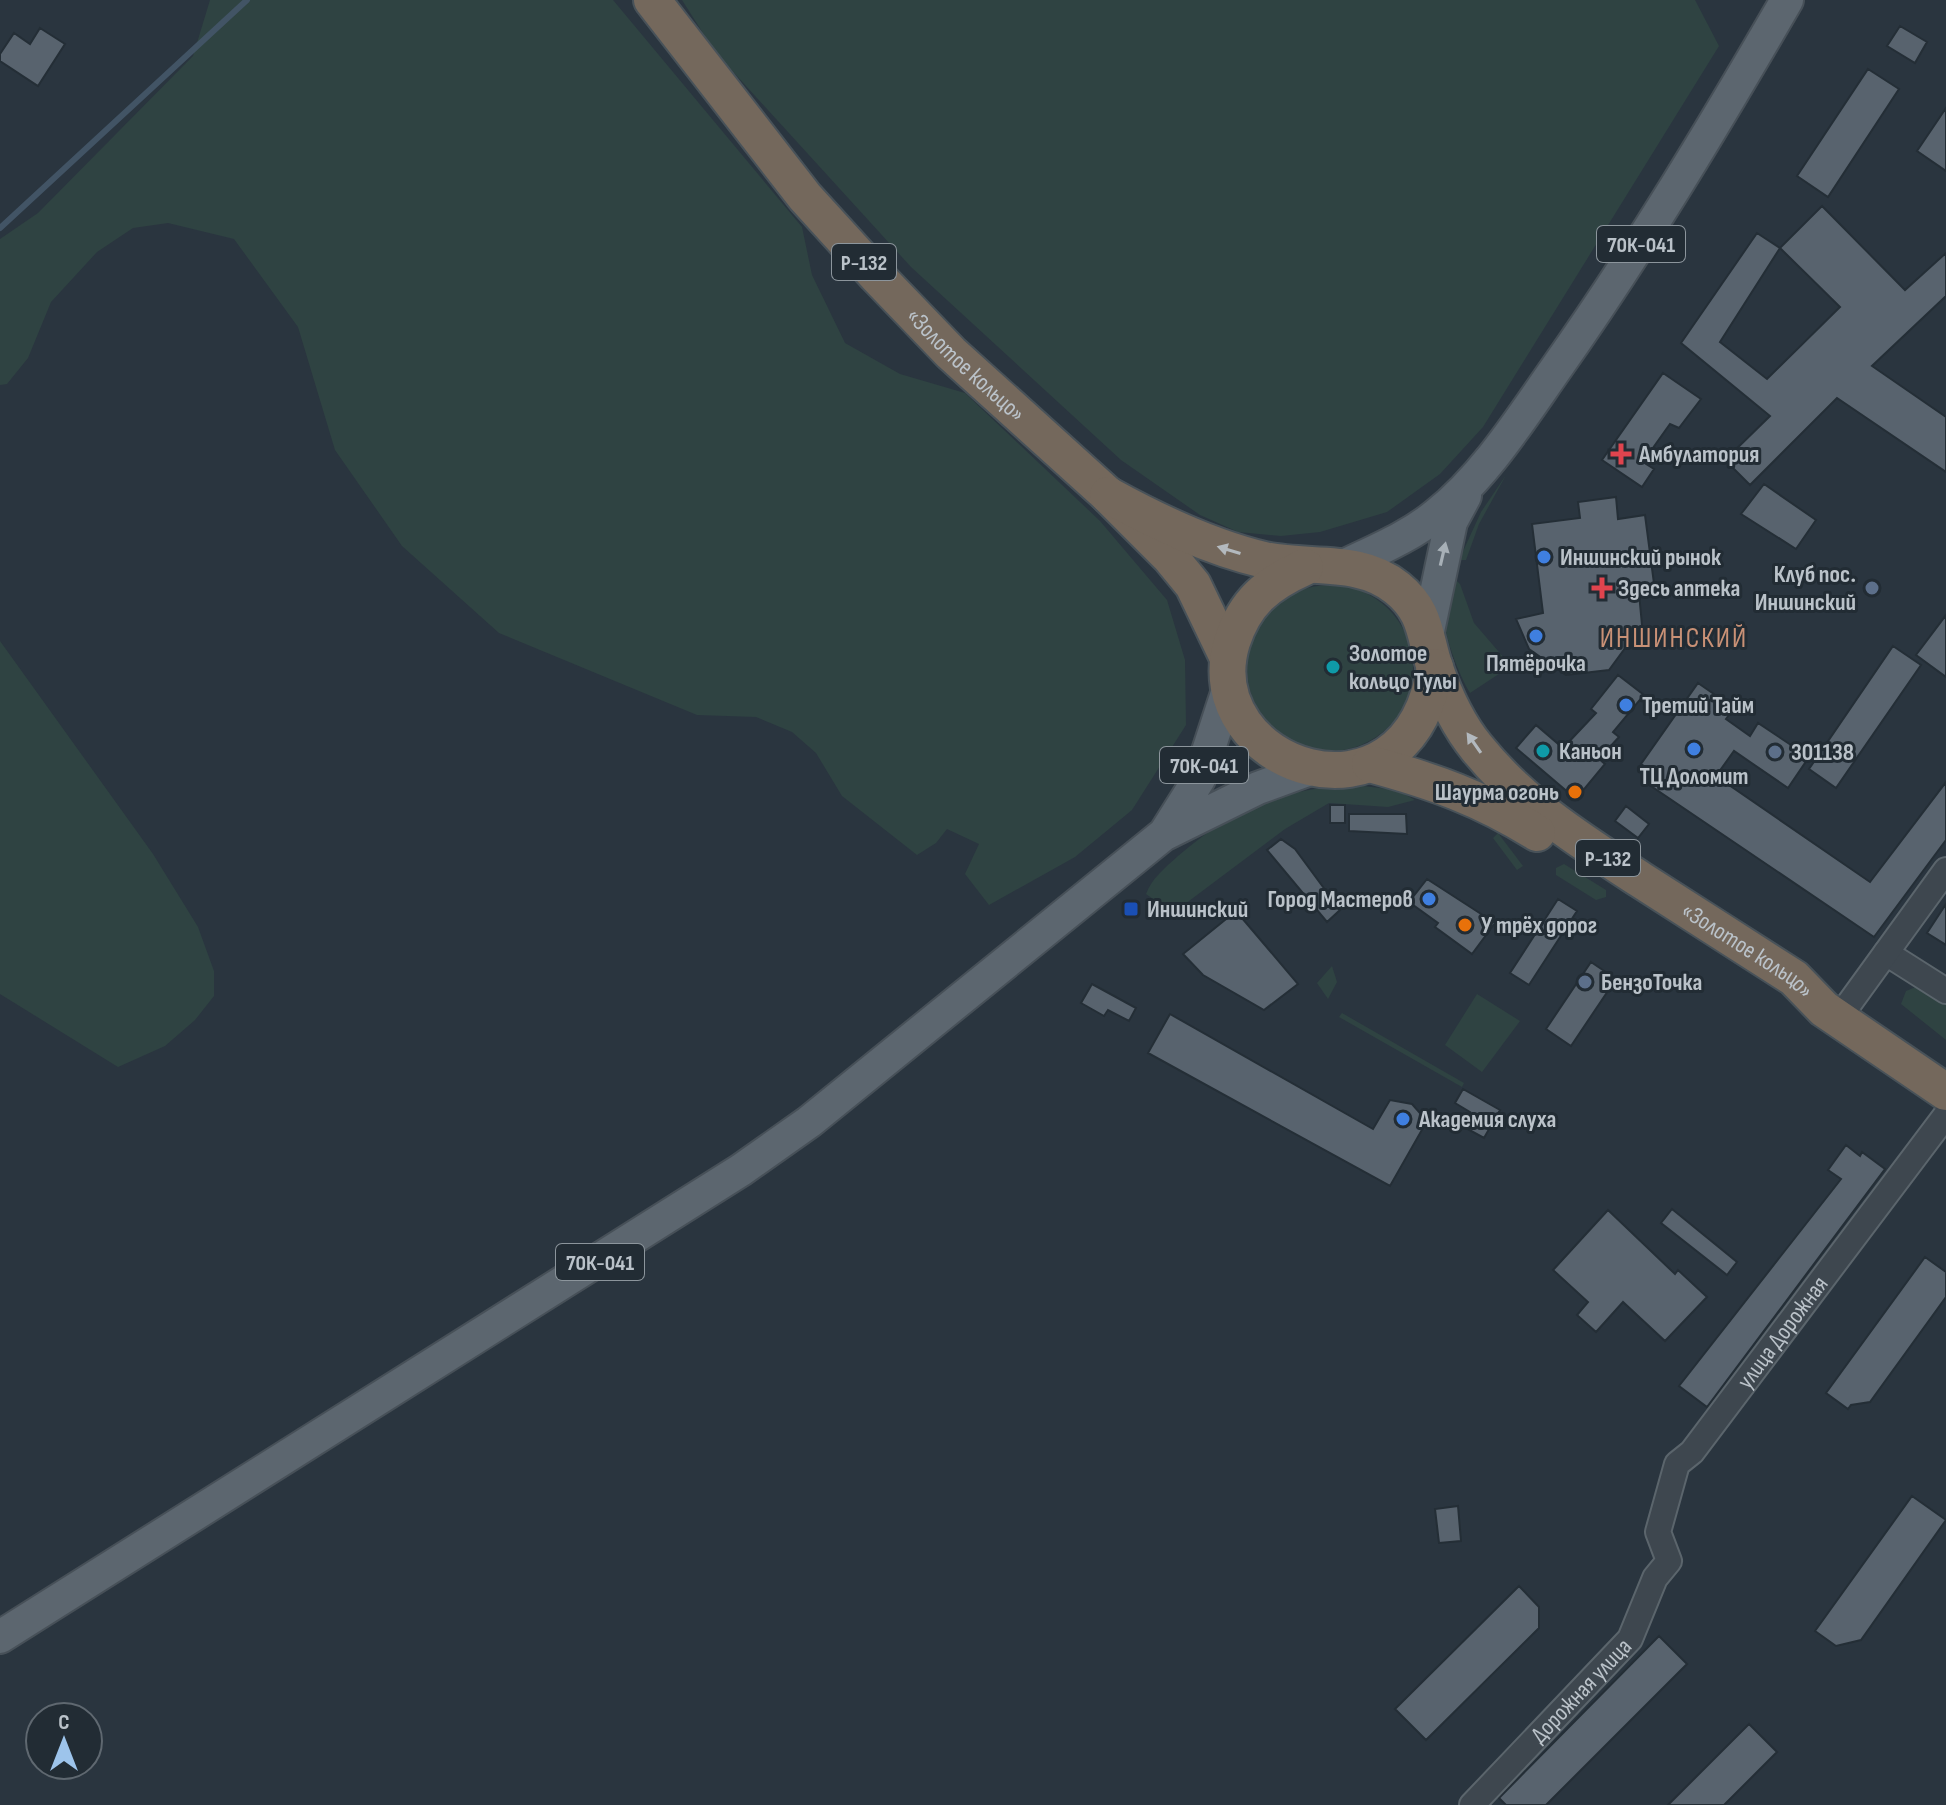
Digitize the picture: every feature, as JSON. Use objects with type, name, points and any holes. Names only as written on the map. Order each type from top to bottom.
[{"type":"highway","name":"«Золотое кольцо»","points":[[652,0],[805,197],[876,275],[951,353],[1108,495],[1193,585],[1228,672],[1239,712],[1256,738],[1279,757],[1310,769],[1340,770],[1370,764],[1408,737],[1432,683],[1428,631],[1414,606],[1396,587],[1346,565],[1305,567],[1222,549],[1150,518],[1108,495]]},
{"type":"highway","name":"«Золотое кольцо»","points":[[1228,672],[1240,618],[1255,597],[1276,580],[1305,567]]},
{"type":"highway","name":"«Золотое кольцо»","points":[[1432,683],[1474,745],[1513,789],[1574,836],[1794,978],[1831,1014],[1946,1092]]},
{"type":"highway","name":"«Золотое кольцо»","points":[[1370,764],[1442,784],[1492,805],[1685,927],[1783,996],[1831,1014]]},
{"type":"main road","name":"70К-041","points":[[1346,565],[1401,538],[1437,515],[1476,475],[1522,417],[1640,246],[1787,0]]},
{"type":"main road","name":"70К-041","points":[[1428,631],[1451,522],[1476,475]]},
{"type":"main road","name":"70К-041","points":[[1163,835],[1199,779],[1228,672]]},
{"type":"main road","name":"70К-041","points":[[0,1637],[741,1170],[809,1122],[1163,835],[1258,788],[1310,769]]},
{"type":"street","points":[[1831,1014],[1886,953],[1946,870]]},
{"type":"street","points":[[1886,953],[1946,991]]},
{"type":"street","name":"улица Дорожная","points":[[1669,1561],[1658,1532],[1677,1464],[1692,1452],[1946,1115]]},
{"type":"street","name":"Дорожная улица","points":[[1472,1805],[1630,1639],[1655,1578],[1669,1561]]},
{"type":"green space","points":[[210,0],[613,0],[802,227],[812,275],[845,343],[900,374],[965,393],[1100,521],[1167,600],[1185,660],[1186,725],[1132,810],[1075,857],[989,905],[965,874],[979,844],[947,829],[936,843],[917,855],[842,796],[816,753],[792,732],[756,717],[697,715],[499,633],[402,546],[335,450],[298,327],[234,239],[168,223],[133,228],[97,252],[51,302],[28,358],[7,384],[0,385],[0,239],[38,213],[193,56]]},
{"type":"green space","points":[[682,0],[1695,0],[1719,46],[1483,427],[1440,474],[1387,512],[1320,532],[1281,536],[1238,532],[1200,515],[1121,460],[911,267],[715,52]]},
{"type":"green space","points":[[1506,475],[1479,524],[1466,560],[1459,560],[1481,512]]},
{"type":"green space","points":[[1455,579],[1460,584],[1474,623],[1511,666],[1470,693],[1454,659],[1443,617],[1444,595]]},
{"type":"green space","points":[[1330,585],[1362,591],[1389,609],[1407,636],[1413,668],[1407,700],[1389,727],[1362,745],[1330,751],[1298,745],[1271,727],[1253,700],[1247,668],[1253,636],[1271,609],[1298,591]]},
{"type":"green space","points":[[0,641],[153,854],[198,927],[214,971],[214,996],[195,1020],[165,1046],[118,1067],[0,994]]},
{"type":"green space","points":[[1355,785],[1397,790],[1415,800],[1388,807],[1329,803],[1285,829],[1173,913],[1146,894],[1156,878],[1178,856],[1239,814],[1282,796]]},
{"type":"green space","points":[[1498,833],[1523,866],[1517,870],[1493,838]]},
{"type":"green space","points":[[1564,864],[1606,890],[1606,897],[1596,900],[1556,875],[1556,868]]},
{"type":"green space","points":[[1332,966],[1337,982],[1328,999],[1317,983]]},
{"type":"green space","points":[[1918,986],[1946,1003],[1946,1040],[1901,1004],[1906,991]]},
{"type":"green space","points":[[1477,994],[1520,1021],[1482,1072],[1445,1045]]},
{"type":"green space","points":[[1342,1013],[1464,1083],[1462,1087],[1339,1017]]},
{"type":"building","points":[[1900,26],[1927,42],[1915,63],[1887,46]]},
{"type":"building","points":[[40,28],[65,44],[38,86],[0,61],[0,54],[14,33],[30,44]]},
{"type":"building","points":[[1868,69],[1899,89],[1828,197],[1797,176]]},
{"type":"building","points":[[1946,108],[1946,171],[1917,151]]},
{"type":"building","points":[[1822,206],[1905,290],[1946,253],[1946,296],[1872,366],[1946,417],[1946,472],[1837,398],[1750,485],[1725,460],[1770,416],[1681,343],[1757,233],[1780,248]],"holes":[[[1780,248],[1840,307],[1767,379],[1720,342]]]},
{"type":"building","points":[[1663,373],[1701,399],[1679,428],[1670,424],[1643,462],[1654,469],[1642,487],[1602,460]]},
{"type":"building","points":[[1764,484],[1816,520],[1796,549],[1741,514]]},
{"type":"building","points":[[1616,497],[1618,519],[1645,515],[1655,591],[1639,593],[1642,625],[1609,670],[1566,675],[1529,649],[1516,619],[1543,613],[1532,524],[1580,518],[1578,502]]},
{"type":"building","points":[[1946,615],[1946,677],[1916,655]]},
{"type":"building","points":[[1893,646],[1921,665],[1836,788],[1809,769]]},
{"type":"building","points":[[1618,675],[1644,695],[1613,732],[1619,737],[1599,759],[1605,764],[1576,799],[1516,748],[1536,725],[1563,748],[1596,713],[1591,709]]},
{"type":"building","points":[[1698,683],[1734,708],[1726,719],[1750,736],[1758,723],[1809,757],[1788,788],[1734,751],[1716,776],[1870,882],[1946,782],[1946,840],[1874,937],[1648,784],[1656,774],[1641,764]]},
{"type":"building","points":[[1330,805],[1345,805],[1345,823],[1330,823]]},
{"type":"building","points":[[1626,806],[1649,824],[1638,838],[1615,821]]},
{"type":"building","points":[[1349,814],[1406,814],[1407,834],[1349,831]]},
{"type":"building","points":[[1281,839],[1295,849],[1340,910],[1327,922],[1267,850]]},
{"type":"building","name":"У трёх дорог","points":[[1427,879],[1495,923],[1472,954],[1435,927],[1438,923],[1409,902]]},
{"type":"building","points":[[1558,899],[1577,911],[1529,985],[1510,973]]},
{"type":"building","points":[[1946,904],[1946,945],[1927,933]]},
{"type":"building","points":[[1236,911],[1298,984],[1264,1010],[1203,975],[1183,954]]},
{"type":"building","points":[[1591,962],[1616,979],[1571,1046],[1546,1029]]},
{"type":"building","points":[[1092,984],[1136,1008],[1129,1021],[1108,1010],[1104,1016],[1081,1003]]},
{"type":"building","points":[[1170,1014],[1373,1129],[1390,1100],[1412,1104],[1427,1121],[1390,1186],[1148,1053]]},
{"type":"building","points":[[1463,1089],[1500,1110],[1484,1138],[1462,1126],[1470,1112],[1455,1103]]},
{"type":"building","points":[[1846,1145],[1860,1156],[1862,1152],[1885,1169],[1707,1407],[1679,1386],[1841,1179],[1828,1170]]},
{"type":"building","points":[[1672,1209],[1737,1262],[1727,1275],[1661,1223]]},
{"type":"building","points":[[1608,1210],[1675,1274],[1678,1270],[1707,1297],[1665,1341],[1623,1302],[1596,1332],[1577,1315],[1588,1302],[1553,1270]]},
{"type":"building","points":[[1925,1257],[1946,1272],[1946,1297],[1870,1402],[1851,1405],[1848,1409],[1826,1393]]},
{"type":"building","points":[[1912,1496],[1946,1520],[1861,1640],[1836,1646],[1815,1631]]},
{"type":"building","points":[[1458,1506],[1461,1541],[1439,1543],[1435,1509]]},
{"type":"building","points":[[1519,1586],[1539,1607],[1539,1628],[1426,1740],[1395,1709]]},
{"type":"building","points":[[1659,1636],[1687,1664],[1546,1805],[1506,1805],[1499,1798]]},
{"type":"building","points":[[1749,1724],[1777,1752],[1724,1805],[1668,1805]]},
{"type":"waterway","points":[[0,228],[247,0]]},
{"type":"place","name":"Амбулатория","points":[[1621,454]]},
{"type":"place","name":"Иншинский рынок","points":[[1544,557]]},
{"type":"place","name":"Здесь аптека","points":[[1602,588]]},
{"type":"place","name":"Клуб пос. Иншинский","points":[[1872,588]]},
{"type":"place","name":"Пятёрочка","points":[[1536,636]]},
{"type":"place","name":"Золотое кольцо Тулы","points":[[1333,667]]},
{"type":"place","name":"Третий Тайм","points":[[1626,705]]},
{"type":"place","name":"ТЦ Доломит","points":[[1694,749]]},
{"type":"place","name":"Каньон","points":[[1543,751]]},
{"type":"place","name":"301138","points":[[1775,752]]},
{"type":"place","name":"Шаурма огонь","points":[[1575,792]]},
{"type":"place","name":"Город Мастеров","points":[[1429,899]]},
{"type":"place","name":"Иншинский","points":[[1131,909]]},
{"type":"place","name":"У трёх дорог","points":[[1465,925]]},
{"type":"place","name":"БензоТочка","points":[[1585,982]]},
{"type":"place","name":"Академия слуха","points":[[1403,1119]]},
{"type":"district","name":"ИНШИНСКИЙ","points":[[1674,637]]}]
